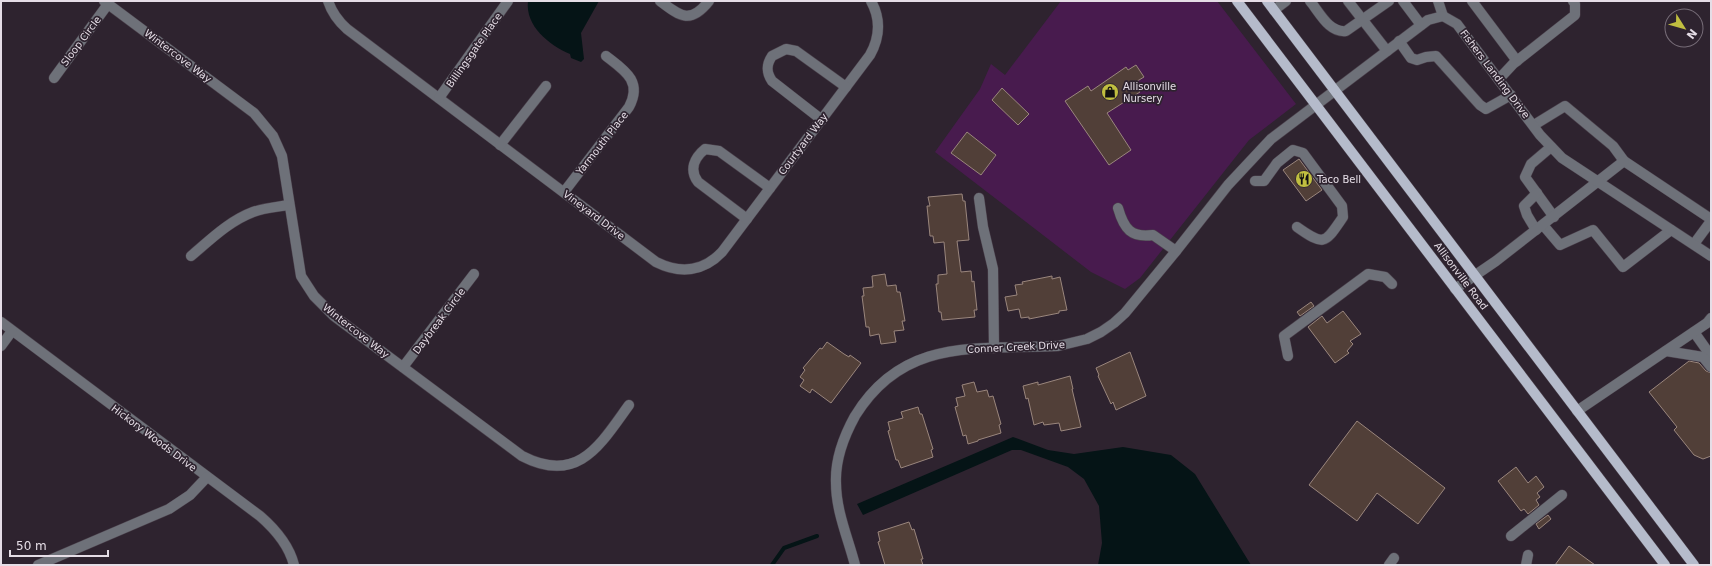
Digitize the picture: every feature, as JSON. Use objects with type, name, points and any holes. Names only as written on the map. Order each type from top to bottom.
[{"type":"main road","name":"Allisonville Road","points":[[1238,1],[1320,102],[1455,289],[1665,565]]},
{"type":"main road","name":"Allisonville Road","points":[[1267,1],[1694,565]]},
{"type":"street","name":"Vineyard Drive","points":[[328,1],[331,10],[339,22],[656,262],[674,269],[694,269]]},
{"type":"street","name":"Billingsgate Place","points":[[439,98],[508,1]]},
{"type":"street","points":[[660,1],[682,16],[691,16],[699,13],[708,1]]},
{"type":"street","name":"Courtyard Way","points":[[694,269],[707,265],[718,256],[870,55],[877,40],[879,26],[878,17],[871,1]]},
{"type":"street","points":[[1274,10],[1286,1]]},
{"type":"street","points":[[1310,1],[1332,27],[1339,32],[1346,31],[1388,1]]},
{"type":"street","points":[[1348,1],[1387,51]]},
{"type":"street","points":[[1403,1],[1421,25]]},
{"type":"street","points":[[1320,102],[1428,20],[1443,16],[1438,1]]},
{"type":"street","points":[[1472,1],[1517,61]]},
{"type":"street","points":[[1499,79],[1517,61],[1576,15],[1575,4],[1573,1]]},
{"type":"street","name":"Sloop Circle","points":[[54,78],[106,3]]},
{"type":"street","name":"Wintercove Way","points":[[106,3],[219,86],[254,113],[264,124],[278,144],[282,156],[300,272],[307,288],[334,316],[522,456],[543,465],[567,465],[585,458],[600,444],[629,405]]},
{"type":"street","name":"Fishers Landing Drive","points":[[1443,16],[1457,24],[1551,147],[1562,158],[1711,256]]},
{"type":"street","points":[[1400,41],[1411,58],[1417,60],[1436,56],[1480,105],[1486,109],[1511,95]]},
{"type":"street","points":[[822,120],[772,81],[768,75],[767,68],[772,56],[786,49],[796,51],[846,87]]},
{"type":"street","name":"Yarmouth Place","points":[[564,192],[629,108],[632,100],[633,85],[630,76],[606,56]]},
{"type":"street","points":[[500,145],[546,86]]},
{"type":"street","name":"Conner Creek Drive","points":[[855,565],[841,518],[836,482],[838,460],[843,442],[858,412],[869,398],[888,379],[921,358],[961,350],[1074,344],[1101,332],[1125,313],[1228,185],[1263,147],[1275,135],[1320,102]]},
{"type":"street","points":[[1534,125],[1565,106],[1613,146],[1624,161],[1711,220],[1694,244]]},
{"type":"street","points":[[1551,147],[1531,164],[1525,177],[1554,217]]},
{"type":"street","points":[[747,219],[698,182],[694,177],[693,170],[697,158],[705,149],[719,151],[770,188]]},
{"type":"street","points":[[1255,182],[1264,181],[1277,163],[1293,150],[1303,153],[1342,206],[1343,217],[1330,235],[1323,240],[1314,239],[1297,227]]},
{"type":"street","points":[[1455,289],[1540,228],[1624,161]]},
{"type":"street","points":[[1537,194],[1524,206],[1527,215],[1560,245],[1593,230],[1623,267],[1671,230]]},
{"type":"street","points":[[979,198],[983,227],[993,269],[994,348]]},
{"type":"street","points":[[191,256],[233,222],[244,216],[254,212],[290,205]]},
{"type":"street","points":[[1118,208],[1125,227],[1133,234],[1153,236],[1176,251]]},
{"type":"street","name":"Daybreak Circle","points":[[403,367],[474,274]]},
{"type":"street","points":[[1288,356],[1284,336],[1368,274],[1384,277],[1392,284]]},
{"type":"street","points":[[1577,411],[1707,323],[1711,318]]},
{"type":"street","name":"Hickory Woods Drive","points":[[1,322],[260,516],[281,538],[292,558],[294,565]]},
{"type":"street","points":[[1,346],[12,331]]},
{"type":"street","points":[[1694,332],[1711,356]]},
{"type":"street","points":[[1666,351],[1703,357],[1711,367]]},
{"type":"street","points":[[38,565],[169,509],[190,495],[207,477]]},
{"type":"street","points":[[1511,536],[1562,496]]},
{"type":"shaded area","points":[[528,1],[599,1],[581,33],[584,59],[581,62],[571,58],[570,54],[554,45],[540,34],[530,19]]},
{"type":"shaded area","points":[[1061,1],[1217,1],[1296,104],[1249,140],[1140,278],[1125,289],[1091,272],[935,152],[980,89],[991,64],[1005,75]]},
{"type":"shaded area","points":[[1013,437],[1048,450],[1074,454],[1123,447],[1171,455],[1195,474],[1251,565],[1098,565],[1102,543],[1099,506],[1084,479],[1068,467],[1021,450],[1012,450],[863,515],[857,504]]},
{"type":"building","points":[[1136,65],[1144,77],[1134,83],[1140,92],[1107,113],[1131,150],[1109,165],[1065,101],[1088,86],[1091,91],[1126,67],[1128,70]]},
{"type":"building","points":[[1002,88],[1029,114],[1018,125],[992,100]]},
{"type":"building","points":[[967,132],[996,155],[981,175],[951,153]]},
{"type":"building","name":"Taco Bell","points":[[1299,159],[1322,190],[1306,201],[1283,170]]},
{"type":"building","points":[[962,194],[963,201],[965,201],[969,240],[957,241],[961,272],[971,271],[972,282],[974,281],[977,310],[974,310],[975,317],[942,320],[941,312],[939,312],[936,284],[938,284],[938,275],[947,274],[944,242],[934,243],[933,236],[930,236],[927,206],[930,206],[928,197]]},
{"type":"building","points":[[885,274],[887,286],[896,285],[897,292],[900,292],[905,321],[902,321],[904,330],[894,331],[896,342],[881,344],[879,334],[870,336],[869,327],[866,327],[862,296],[864,296],[863,288],[873,287],[872,276]]},
{"type":"building","points":[[1052,276],[1052,279],[1060,277],[1067,310],[1029,319],[1029,317],[1021,318],[1019,309],[1008,311],[1005,297],[1017,295],[1015,285],[1023,284],[1022,282]]},
{"type":"building","points":[[1311,302],[1314,306],[1300,316],[1297,312]]},
{"type":"building","points":[[1343,311],[1361,334],[1350,341],[1353,344],[1347,351],[1349,353],[1335,363],[1308,327],[1322,316],[1327,323]]},
{"type":"building","points":[[827,342],[844,354],[849,357],[850,355],[861,363],[831,403],[812,389],[810,393],[800,386],[804,380],[800,377],[805,370],[803,368]]},
{"type":"building","points":[[1130,352],[1146,396],[1116,410],[1113,402],[1111,404],[1098,376],[1099,375],[1096,368]]},
{"type":"building","points":[[1689,361],[1699,363],[1706,371],[1711,373],[1711,456],[1703,459],[1694,455],[1674,430],[1677,427],[1649,392]]},
{"type":"building","points":[[1070,376],[1081,427],[1061,431],[1059,423],[1044,425],[1043,422],[1034,425],[1028,398],[1026,399],[1023,386],[1038,382],[1038,385]]},
{"type":"building","points":[[974,382],[977,392],[987,390],[989,397],[993,396],[1001,424],[999,425],[1001,433],[968,444],[966,435],[963,436],[955,407],[958,406],[956,398],[965,396],[962,385]]},
{"type":"building","points":[[918,407],[920,414],[922,414],[933,449],[931,450],[933,457],[901,468],[898,460],[896,460],[888,431],[890,430],[888,422],[903,418],[901,412]]},
{"type":"building","points":[[1357,421],[1445,488],[1418,524],[1377,493],[1357,521],[1309,485]]},
{"type":"building","points":[[1516,467],[1528,483],[1536,476],[1544,487],[1537,493],[1540,497],[1536,500],[1539,505],[1528,514],[1524,509],[1521,511],[1498,481]]},
{"type":"building","points":[[1548,515],[1551,519],[1539,529],[1536,524]]},
{"type":"building","points":[[909,522],[912,530],[914,529],[923,559],[921,559],[923,565],[885,565],[878,542],[880,541],[878,532]]},
{"type":"building","points":[[1569,546],[1595,565],[1555,565]]},
{"type":"waterway","points":[[772,565],[784,548],[817,536]]},
{"type":"place","name":"Allisonville Nursery","points":[[1110,92]]},
{"type":"place","name":"Taco Bell","points":[[1304,179]]}]
